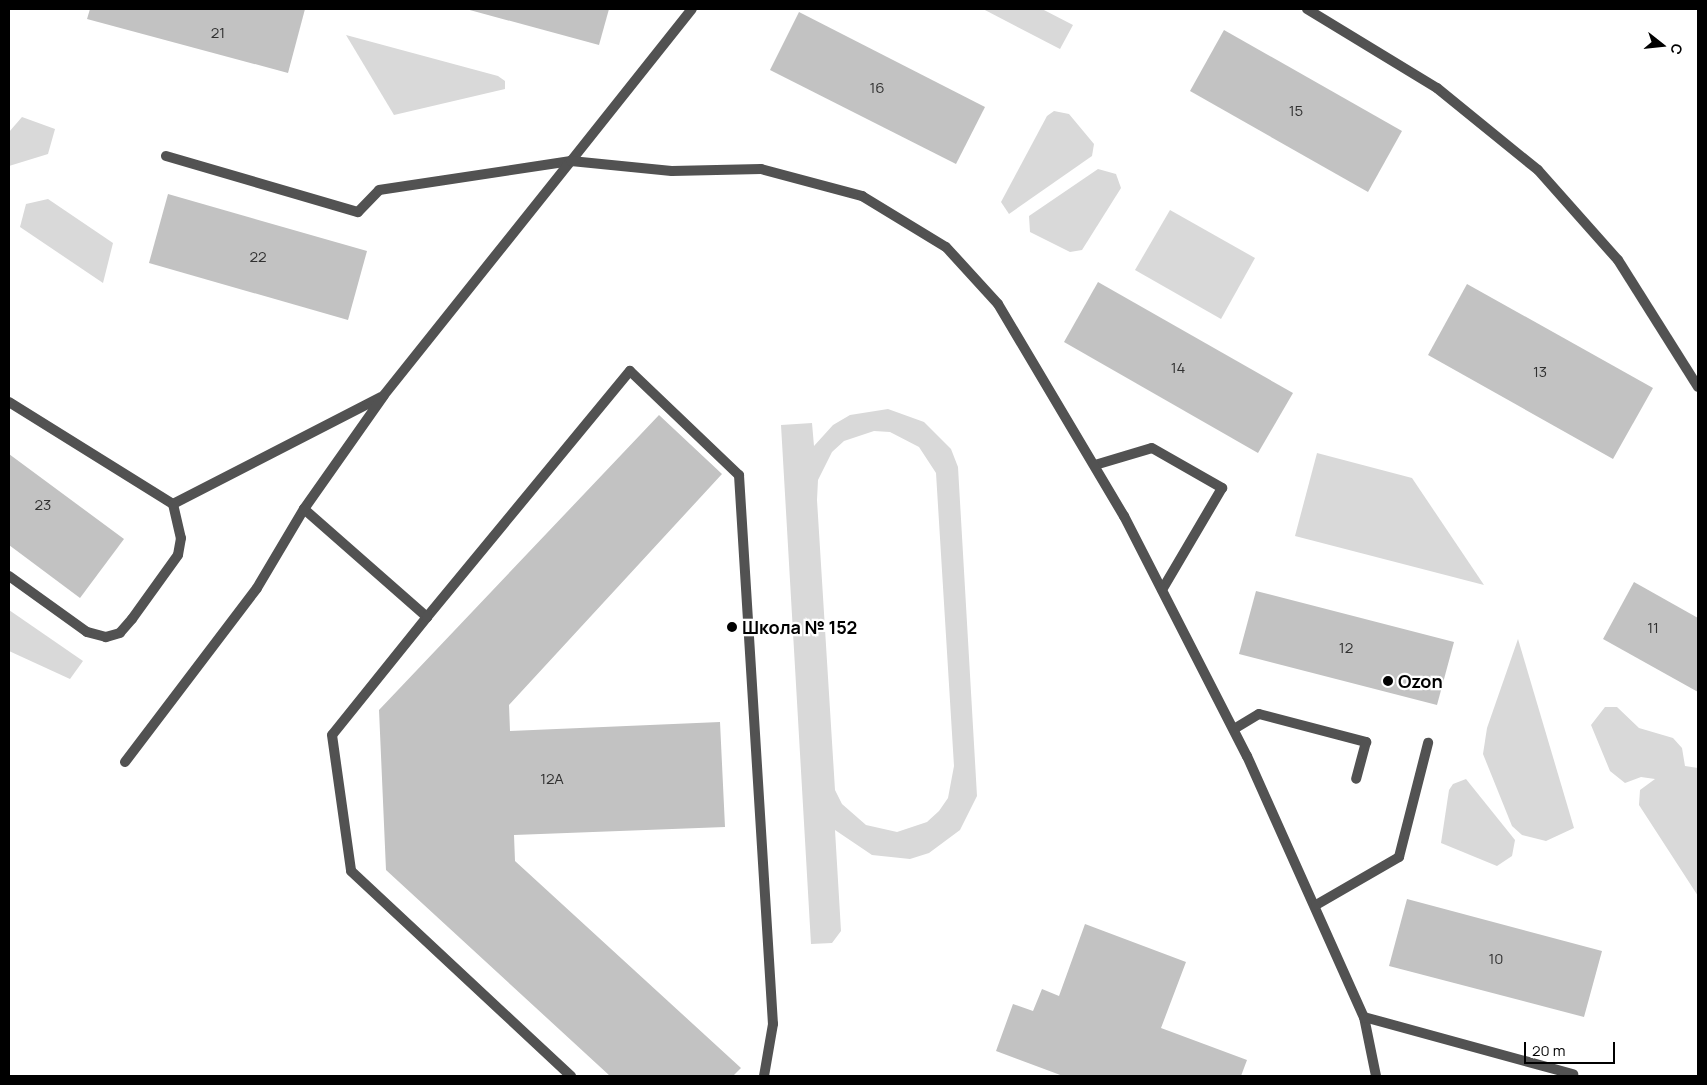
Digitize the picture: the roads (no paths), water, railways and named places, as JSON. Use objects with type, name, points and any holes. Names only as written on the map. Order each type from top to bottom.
[{"type":"street","points":[[125,762],[257,588],[304,509],[384,395],[692,9]]},
{"type":"street","points":[[1307,9],[1437,88],[1538,170],[1618,260],[1698,387]]},
{"type":"street","points":[[166,156],[358,212],[379,190],[571,161],[672,171],[761,169],[862,196],[946,247],[998,304],[1095,465],[1162,590],[1234,729],[1316,905],[1364,1017],[1376,1076]]},
{"type":"street","points":[[571,1076],[352,872],[332,735],[426,617],[630,371],[739,474],[773,1024],[764,1076]]},
{"type":"street","points":[[173,504],[384,395]]},
{"type":"street","points":[[9,402],[173,504],[180,526],[178,555],[120,633],[106,637],[87,632],[9,576]]},
{"type":"street","points":[[1095,465],[1152,448],[1222,488],[1162,590]]},
{"type":"street","points":[[304,509],[426,617]]},
{"type":"street","points":[[1234,729],[1259,714],[1366,742],[1356,779]]},
{"type":"street","points":[[1316,905],[1399,857],[1428,743]]},
{"type":"street","points":[[1364,1017],[1573,1074]]},
{"type":"place","name":"Школа № 152","points":[[732,627]]},
{"type":"place","name":"Ozon","points":[[1388,681]]}]
